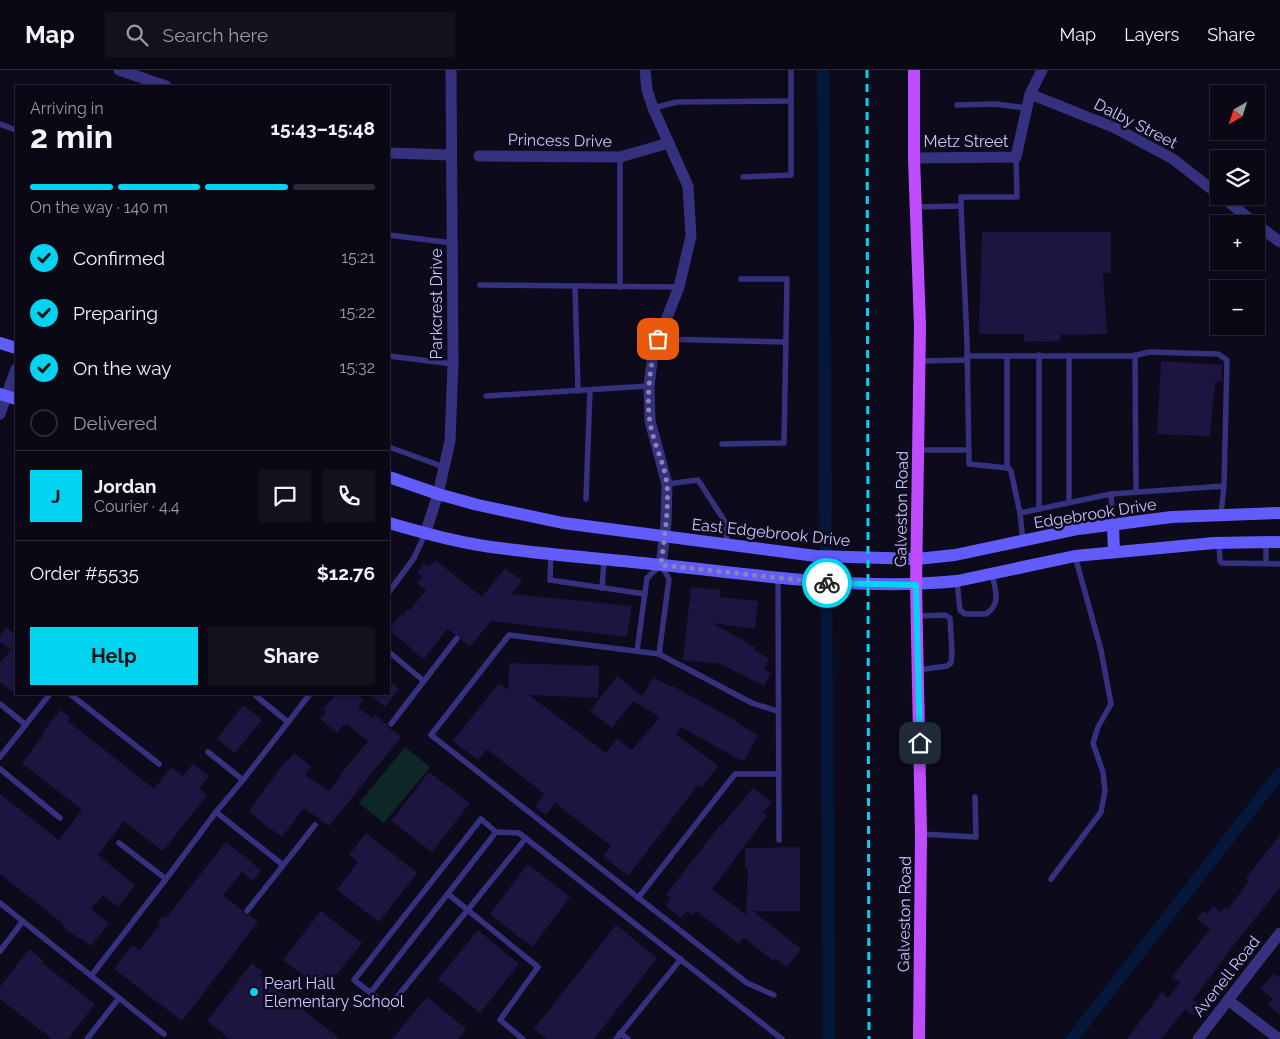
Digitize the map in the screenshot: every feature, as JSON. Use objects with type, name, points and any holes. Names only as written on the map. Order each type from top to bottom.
[{"type":"main road","name":"Galveston Road","points":[[914,70],[915,207],[920,361],[916,559],[922,834],[919,1039]]},
{"type":"main road","points":[[0,343],[15,348]]},
{"type":"main road","name":"East Edgebrook Drive","points":[[390,477],[478,505],[564,523],[816,556],[916,559]]},
{"type":"main road","name":"Edgebrook Drive","points":[[916,559],[955,555],[1078,529],[1172,517],[1280,513]]},
{"type":"main road","points":[[390,523],[425,534],[505,549],[838,584],[916,585],[957,581],[1075,556],[1219,543],[1280,542]]},
{"type":"main road","points":[[1112,526],[1114,552]]},
{"type":"street","points":[[119,70],[163,85]]},
{"type":"street","name":"Parkcrest Drive","points":[[425,534],[438,494],[450,441],[453,364],[451,70]]},
{"type":"street","points":[[646,70],[647,90],[653,108],[688,186],[691,236],[679,287],[653,353],[649,386],[650,422],[667,484],[665,536],[661,565]]},
{"type":"street","name":"Metz Street","points":[[914,158],[1016,158],[1030,94],[1042,70]]},
{"type":"street","name":"Dalby Street","points":[[1030,94],[1115,128],[1173,159],[1210,188]]},
{"type":"street","name":"Princess Drive","points":[[479,156],[620,157],[668,143]]},
{"type":"street","points":[[390,153],[451,155]]},
{"type":"street","name":"Dalby Street","points":[[1232,205],[1244,215]]},
{"type":"street","name":"Dalby Street","points":[[1265,231],[1280,242]]},
{"type":"street","points":[[0,414],[15,372]]},
{"type":"street","name":"Avenell Road","points":[[1198,1039],[1280,933]]},
{"type":"street","points":[[1228,1000],[1279,1039]]},
{"type":"lane","points":[[743,177],[791,175],[791,70]]},
{"type":"lane","points":[[653,108],[677,102],[791,101]]},
{"type":"lane","points":[[957,105],[995,104],[1027,108]]},
{"type":"lane","points":[[0,124],[15,130]]},
{"type":"lane","points":[[620,157],[620,287]]},
{"type":"lane","points":[[1016,158],[1018,197],[961,197],[961,206],[968,358],[969,464],[1007,468],[1011,471],[1024,541]]},
{"type":"lane","points":[[915,207],[961,206]]},
{"type":"lane","points":[[390,235],[452,243]]},
{"type":"lane","points":[[722,444],[784,443],[787,279],[741,279]]},
{"type":"lane","points":[[480,285],[679,287]]},
{"type":"lane","points":[[575,286],[578,391]]},
{"type":"lane","points":[[658,339],[786,342]]},
{"type":"lane","points":[[920,361],[1039,355],[1135,355],[1150,352],[1218,354],[1227,360],[1224,486],[1221,514]]},
{"type":"lane","points":[[1039,355],[1039,509]]},
{"type":"lane","points":[[1135,355],[1136,492]]},
{"type":"lane","points":[[390,356],[453,364]]},
{"type":"lane","points":[[1007,356],[1007,468]]},
{"type":"lane","points":[[1069,356],[1069,502]]},
{"type":"lane","points":[[486,396],[649,386]]},
{"type":"lane","points":[[586,499],[590,390]]},
{"type":"lane","points":[[390,447],[444,467]]},
{"type":"lane","points":[[918,450],[969,450]]},
{"type":"lane","points":[[667,484],[698,480],[726,523],[727,544]]},
{"type":"lane","points":[[1020,512],[1111,494],[1224,486]]},
{"type":"lane","points":[[1111,494],[1112,526]]},
{"type":"lane","points":[[390,591],[414,558],[425,534]]},
{"type":"lane","points":[[1266,542],[1266,564]]},
{"type":"lane","points":[[1219,543],[1220,561],[1222,563],[1280,564]]},
{"type":"lane","points":[[552,554],[550,580],[645,594]]},
{"type":"lane","points":[[1051,879],[1102,812],[1105,791],[1103,772],[1093,743],[1098,727],[1111,704],[1101,650],[1075,556]]},
{"type":"lane","points":[[602,588],[604,559]]},
{"type":"lane","points":[[638,650],[647,578],[661,565],[669,579],[659,654]]},
{"type":"lane","points":[[957,581],[960,610],[965,614],[986,614],[994,607],[997,600],[992,573]]},
{"type":"lane","points":[[778,579],[779,840]]},
{"type":"lane","points":[[950,618],[960,610]]},
{"type":"lane","points":[[917,616],[945,615],[950,618]]},
{"type":"lane","points":[[918,670],[947,666],[950,663],[952,652],[950,618]]},
{"type":"lane","points":[[774,995],[747,983],[431,735],[509,635],[659,654],[752,704],[778,711]]},
{"type":"lane","points":[[391,724],[457,638]]},
{"type":"lane","points":[[390,653],[424,681]]},
{"type":"lane","points":[[0,757],[49,695]]},
{"type":"lane","points":[[71,695],[159,764]]},
{"type":"lane","points":[[91,976],[216,812],[309,695]]},
{"type":"lane","points":[[256,696],[288,722]]},
{"type":"lane","points":[[0,704],[26,724]]},
{"type":"lane","points":[[208,752],[243,780]]},
{"type":"lane","points":[[0,769],[60,818]]},
{"type":"lane","points":[[638,898],[735,774],[779,774]]},
{"type":"lane","points":[[922,834],[976,837],[975,797]]},
{"type":"lane","points":[[216,812],[283,865]]},
{"type":"lane","points":[[526,838],[389,1007],[354,980],[481,819],[496,832],[518,833],[526,838],[782,1039]]},
{"type":"lane","points":[[247,910],[315,825]]},
{"type":"lane","points":[[370,992],[496,832]]},
{"type":"lane","points":[[118,843],[166,879]]},
{"type":"lane","points":[[448,894],[538,967],[500,1020],[523,1039]]},
{"type":"lane","points":[[0,903],[164,1034]]},
{"type":"lane","points":[[0,951],[24,922]]},
{"type":"lane","points":[[628,1039],[618,1036],[681,959]]},
{"type":"lane","points":[[87,1039],[119,998]]},
{"type":"green space","points":[[405,747],[430,767],[384,823],[359,803]]},
{"type":"building","points":[[982,232],[1111,232],[1111,273],[1103,273],[1107,334],[1060,335],[1060,341],[1024,342],[1025,334],[979,334]]},
{"type":"building","points":[[1161,361],[1222,365],[1222,381],[1215,382],[1210,436],[1157,434]]},
{"type":"building","points":[[435,560],[482,597],[505,568],[522,581],[512,594],[632,606],[627,637],[491,621],[470,647],[461,640],[460,635],[454,634],[447,629],[424,659],[390,631],[390,629],[401,614],[403,616],[408,609],[410,610],[426,590],[417,583],[422,576],[417,572],[424,563],[429,567]]},
{"type":"building","points":[[691,587],[721,590],[720,597],[758,601],[755,629],[712,623],[755,647],[754,650],[769,659],[764,669],[771,673],[764,686],[721,664],[683,660]]},
{"type":"building","points":[[6,628],[15,634],[15,694],[0,682],[0,663],[11,650],[0,642],[0,636]]},
{"type":"building","points":[[509,663],[599,666],[598,698],[529,695],[606,753],[617,739],[632,750],[660,717],[633,701],[612,728],[590,711],[617,676],[642,696],[654,678],[673,686],[758,735],[745,760],[743,759],[742,761],[681,727],[676,734],[718,766],[701,788],[698,785],[628,876],[603,856],[611,846],[555,803],[546,815],[535,806],[544,794],[487,749],[478,760],[453,741],[499,683],[508,690]]},
{"type":"building","points":[[390,681],[399,689],[385,707],[370,695],[390,695]]},
{"type":"building","points":[[335,695],[356,695],[363,700],[358,707],[373,719],[375,715],[401,737],[329,826],[304,808],[282,837],[249,811],[286,760],[288,761],[294,753],[311,766],[305,775],[329,791],[368,741],[346,724],[337,733],[320,719],[326,712],[323,709]]},
{"type":"building","points":[[243,705],[262,720],[235,753],[217,739]]},
{"type":"building","points":[[60,710],[70,717],[68,721],[154,789],[171,767],[183,776],[193,764],[209,776],[199,788],[207,795],[163,851],[124,821],[98,855],[135,885],[118,907],[103,895],[91,909],[109,923],[91,946],[63,927],[64,925],[56,918],[0,874],[0,794],[59,840],[82,810],[22,763]]},
{"type":"building","points":[[429,772],[470,803],[432,852],[391,821]]},
{"type":"building","points":[[753,788],[772,802],[763,813],[767,816],[712,889],[746,915],[748,873],[747,867],[745,868],[745,848],[800,847],[800,911],[753,911],[801,949],[787,967],[775,958],[774,961],[744,938],[739,944],[696,911],[693,915],[687,911],[681,918],[666,906],[671,898],[666,895],[720,825]]},
{"type":"building","points":[[366,833],[417,873],[379,922],[337,890],[358,862],[349,855]]},
{"type":"building","points":[[1280,835],[1280,888],[1232,947],[1193,1000],[1202,1007],[1194,1016],[1185,1009],[1161,1039],[1127,1039],[1162,992],[1168,998],[1180,983],[1172,977],[1210,929],[1197,919],[1203,911],[1207,914],[1213,906],[1221,912],[1225,907],[1228,909],[1249,881],[1246,878]]},
{"type":"building","points":[[226,842],[261,870],[253,881],[242,872],[223,895],[242,910],[245,915],[249,915],[258,922],[182,1021],[114,969],[132,945],[140,950],[160,924],[158,923],[163,916],[166,918]]},
{"type":"building","points":[[528,864],[570,897],[532,947],[490,914]]},
{"type":"building","points":[[321,911],[362,943],[323,991],[283,960]]},
{"type":"building","points":[[616,925],[657,958],[594,1039],[548,1039],[534,1029]]},
{"type":"building","points":[[478,930],[519,964],[480,1013],[438,979]]},
{"type":"building","points":[[29,949],[44,961],[42,963],[95,1004],[68,1039],[52,1039],[0,999],[0,987]]},
{"type":"building","points":[[252,963],[263,972],[260,976],[340,1039],[230,1039],[207,1021]]},
{"type":"building","points":[[1274,973],[1280,978],[1280,1015],[1268,1005],[1273,999],[1261,989]]},
{"type":"building","points":[[427,997],[466,1029],[458,1039],[392,1039]]},
{"type":"waterway","points":[[823,70],[829,1039]]},
{"type":"waterway","points":[[1072,1039],[1280,773]]},
{"type":"railway","points":[[867,70],[869,1039]]},
{"type":"way so far","points":[[658,339],[653,353],[649,386],[650,422],[667,484],[666,523],[661,565],[827,583]]},
{"type":"place","name":"Pearl Hall Elementary School","points":[[254,992]]},
{"type":"route","points":[[827,583],[916,585],[920,743]]}]
